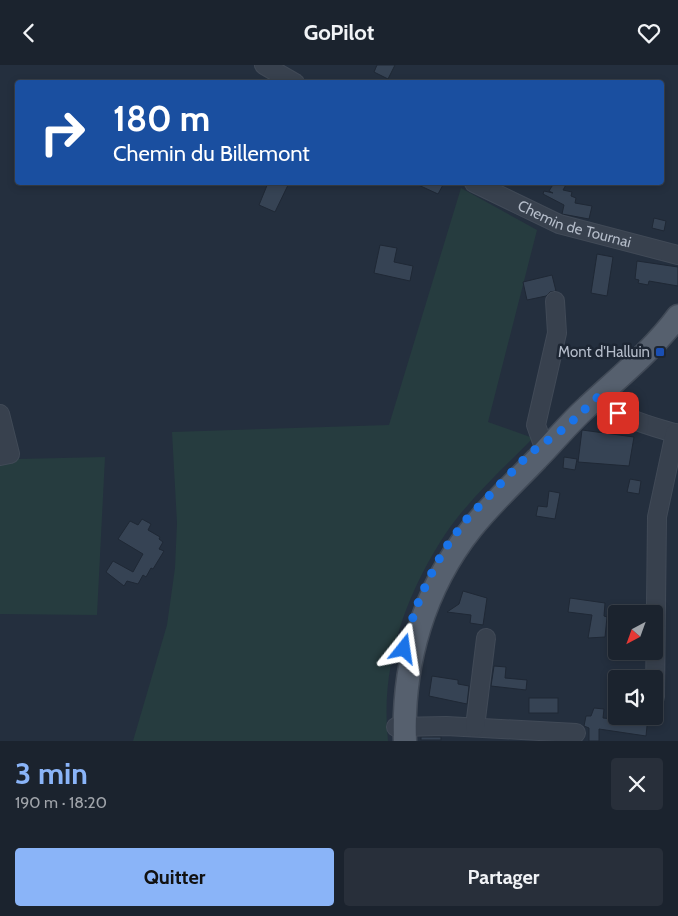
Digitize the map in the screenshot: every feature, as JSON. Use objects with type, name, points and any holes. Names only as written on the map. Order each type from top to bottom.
[{"type":"main road","points":[[400,734],[398,688],[404,649],[415,610],[433,570],[450,542],[473,512],[655,343],[678,315]]},
{"type":"street","points":[[264,65],[290,80]]},
{"type":"street","name":"Chemin de Tournai","points":[[478,185],[568,228],[678,255]]},
{"type":"street","points":[[545,445],[536,425],[557,333],[555,301]]},
{"type":"street","points":[[600,395],[610,407],[625,417],[677,433],[657,517],[655,670]]},
{"type":"street","points":[[0,414],[10,454],[0,456]]},
{"type":"street","points":[[475,727],[486,638]]},
{"type":"street","points":[[400,734],[475,727],[576,733]]},
{"type":"green space","points":[[461,188],[537,230],[488,422],[533,438],[476,495],[455,520],[431,557],[419,581],[399,632],[392,659],[388,686],[388,741],[133,741],[167,625],[175,568],[177,523],[172,432],[389,425]]},
{"type":"green space","points":[[105,457],[97,615],[0,614],[0,463],[18,459]]},
{"type":"building","points":[[377,65],[395,65],[388,79],[374,72]]},
{"type":"building","points":[[267,185],[288,185],[275,212],[259,205]]},
{"type":"building","points":[[418,185],[443,185],[438,194]]},
{"type":"building","points":[[553,185],[566,185],[563,190],[572,192],[571,196],[576,198],[575,203],[592,206],[589,219],[562,214],[564,205],[543,194],[544,191],[553,193],[549,191]]},
{"type":"building","points":[[654,218],[666,221],[664,231],[652,228]]},
{"type":"building","points":[[380,245],[397,248],[394,262],[413,266],[410,281],[374,273]]},
{"type":"building","points":[[597,254],[613,257],[607,296],[591,293]]},
{"type":"building","points":[[637,261],[678,267],[678,286],[649,281],[648,285],[638,283],[639,280],[635,279]]},
{"type":"building","points":[[552,275],[556,291],[550,292],[546,296],[527,300],[523,282]]},
{"type":"building","points":[[582,430],[634,437],[629,466],[578,462]]},
{"type":"building","points":[[564,457],[577,459],[575,470],[563,468]]},
{"type":"building","points":[[630,479],[641,481],[639,494],[627,492]]},
{"type":"building","points":[[549,491],[560,493],[555,519],[536,516],[538,506],[547,507]]},
{"type":"building","points":[[142,519],[151,524],[148,530],[160,537],[159,539],[163,542],[159,549],[164,551],[153,569],[151,568],[146,577],[143,575],[138,584],[127,581],[124,586],[106,572],[113,561],[133,572],[143,554],[118,539],[130,521],[138,525]]},
{"type":"building","points":[[463,591],[487,598],[483,625],[470,623],[471,615],[447,612],[459,604]]},
{"type":"building","points":[[570,598],[605,603],[604,616],[607,617],[605,637],[588,638],[592,615],[568,612]]},
{"type":"building","points":[[494,666],[506,667],[505,678],[527,680],[526,690],[491,686]]},
{"type":"building","points":[[432,676],[458,680],[458,684],[469,686],[467,704],[429,696]]},
{"type":"building","points":[[529,698],[558,698],[558,713],[529,713]]},
{"type":"building","points":[[594,708],[604,709],[603,718],[608,718],[608,725],[647,725],[646,736],[599,729],[599,741],[589,741],[589,728],[584,726],[586,716],[591,716]]},
{"type":"building","points":[[421,737],[441,737],[441,740],[421,740]]},
{"type":"place","name":"Mont d'Halluin","points":[[660,352]]},
{"type":"route","points":[[404,649],[415,610],[433,570],[444,550],[481,503],[542,442],[566,427],[600,395],[618,413]]}]
